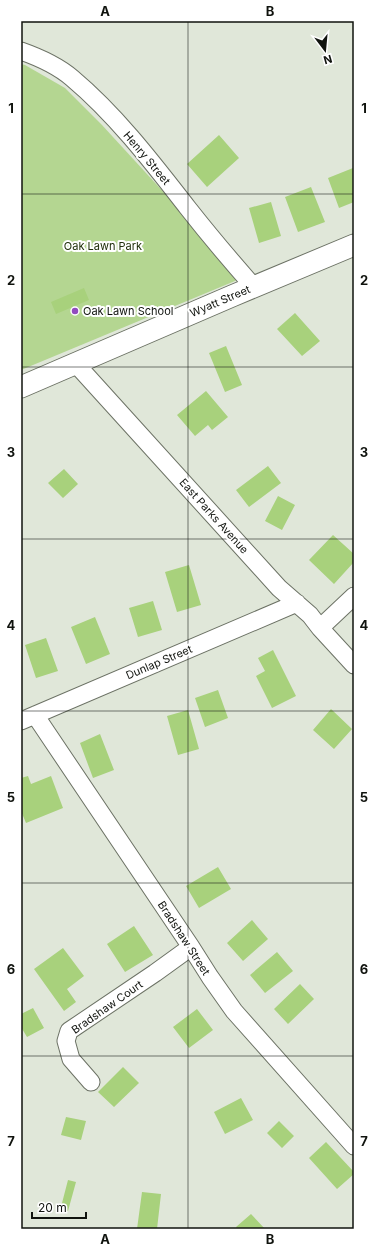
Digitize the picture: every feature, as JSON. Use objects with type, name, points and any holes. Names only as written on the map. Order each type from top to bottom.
[{"type":"street","name":"Henry Street","points":[[21,51],[39,57],[71,77],[112,116],[254,287]]},
{"type":"street","name":"Wyatt Street","points":[[21,387],[354,245]]},
{"type":"street","name":"East Parks Avenue","points":[[76,364],[279,588],[310,615],[354,665]]},
{"type":"street","points":[[320,628],[354,596]]},
{"type":"street","name":"Dunlap Street","points":[[28,718],[297,603]]},
{"type":"street","name":"Bradshaw Street","points":[[28,718],[191,947],[234,1011],[354,1146]]},
{"type":"street","name":"Bradshaw Court","points":[[91,1082],[71,1059],[66,1041],[69,1031],[191,947]]},
{"type":"green space","name":"Oak Lawn Park","points":[[21,64],[65,88],[102,125],[235,270],[238,278],[235,281],[21,370]]},
{"type":"building","points":[[219,135],[239,158],[207,187],[187,164]]},
{"type":"building","points":[[353,168],[354,202],[339,208],[328,178]]},
{"type":"building","points":[[311,187],[325,222],[298,232],[285,197]]},
{"type":"building","points":[[271,202],[281,236],[259,243],[249,208]]},
{"type":"building","points":[[84,288],[89,300],[56,314],[51,302]]},
{"type":"building","points":[[295,313],[320,341],[302,356],[277,329]]},
{"type":"building","points":[[226,346],[242,385],[225,392],[209,353]]},
{"type":"building","points":[[206,391],[228,417],[212,430],[208,425],[195,436],[177,415]]},
{"type":"building","points":[[268,466],[281,483],[249,507],[236,490]]},
{"type":"building","points":[[64,469],[78,484],[63,498],[48,483]]},
{"type":"building","points":[[278,496],[295,505],[282,530],[265,521]]},
{"type":"building","points":[[333,535],[354,554],[354,562],[334,584],[309,560]]},
{"type":"building","points":[[189,565],[201,605],[177,612],[165,572]]},
{"type":"building","points":[[153,601],[162,630],[138,637],[129,608]]},
{"type":"building","points":[[95,617],[110,654],[86,664],[71,627]]},
{"type":"building","points":[[46,638],[58,671],[36,678],[25,645]]},
{"type":"building","points":[[273,650],[296,696],[272,708],[256,676],[265,671],[258,658]]},
{"type":"building","points":[[218,690],[228,718],[205,727],[195,698]]},
{"type":"building","points":[[331,709],[352,729],[334,749],[313,730]]},
{"type":"building","points":[[188,710],[199,749],[178,755],[167,716]]},
{"type":"building","points":[[100,734],[114,770],[93,778],[80,743]]},
{"type":"building","points":[[28,776],[31,784],[51,776],[63,808],[26,823],[21,811],[21,778]]},
{"type":"building","points":[[218,867],[231,889],[199,908],[186,886]]},
{"type":"building","points":[[252,920],[268,939],[243,961],[227,943]]},
{"type":"building","points":[[134,926],[153,955],[125,972],[107,944]]},
{"type":"building","points":[[63,948],[84,976],[67,989],[76,1002],[64,1011],[34,969]]},
{"type":"building","points":[[277,952],[293,971],[265,993],[250,975]]},
{"type":"building","points":[[300,984],[314,999],[288,1024],[274,1009]]},
{"type":"building","points":[[33,1008],[44,1028],[27,1037],[21,1027],[21,1014]]},
{"type":"building","points":[[197,1009],[213,1030],[189,1048],[173,1027]]},
{"type":"building","points":[[123,1067],[139,1083],[114,1107],[98,1092]]},
{"type":"building","points":[[241,1098],[253,1120],[225,1134],[214,1112]]},
{"type":"building","points":[[66,1117],[86,1121],[81,1140],[61,1135]]},
{"type":"building","points":[[279,1121],[294,1136],[282,1148],[267,1133]]},
{"type":"building","points":[[326,1142],[354,1172],[354,1174],[337,1189],[309,1158]]},
{"type":"building","points":[[68,1180],[76,1182],[68,1211],[63,1210],[65,1204],[62,1203]]},
{"type":"building","points":[[142,1192],[161,1194],[157,1229],[137,1229]]},
{"type":"building","points":[[251,1214],[265,1229],[237,1229],[236,1227]]},
{"type":"place","name":"Oak Lawn School","points":[[75,311]]}]
